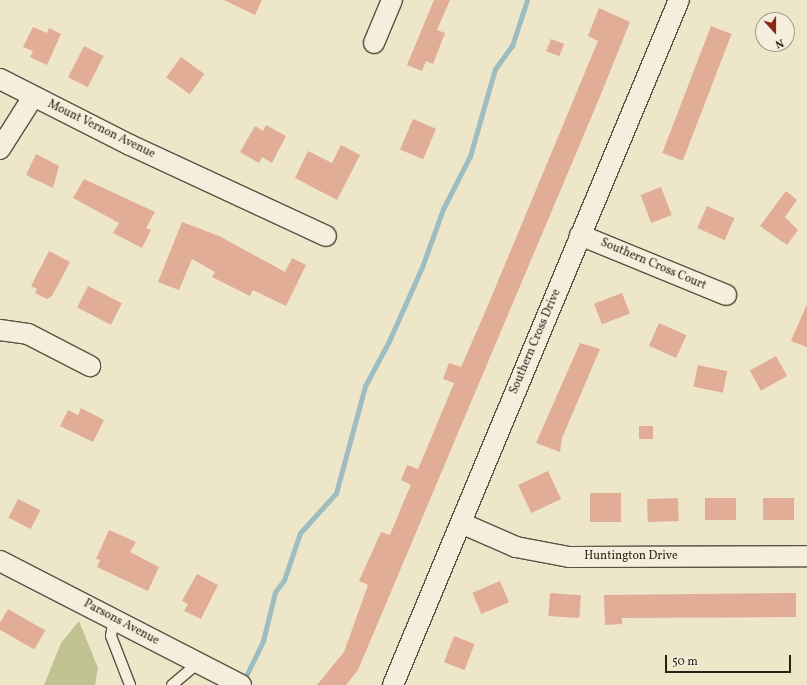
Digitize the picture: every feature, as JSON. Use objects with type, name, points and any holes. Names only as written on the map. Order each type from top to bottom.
[{"type":"street","points":[[374,42],[392,0]]},
{"type":"street","name":"Southern Cross Drive","points":[[394,685],[679,0]]},
{"type":"street","name":"Mount Vernon Avenue","points":[[0,80],[32,97],[203,179],[326,236]]},
{"type":"street","points":[[0,149],[32,97]]},
{"type":"street","name":"Southern Cross Court","points":[[580,235],[726,295]]},
{"type":"street","points":[[0,330],[28,334],[90,366]]},
{"type":"street","name":"Huntington Drive","points":[[461,523],[516,547],[569,557],[807,556]]},
{"type":"street","name":"Parsons Avenue","points":[[0,561],[238,684]]},
{"type":"lane","points":[[114,620],[111,636],[130,685]]},
{"type":"lane","points":[[172,685],[198,663]]},
{"type":"green space","points":[[79,621],[98,668],[95,685],[44,685],[61,643]]},
{"type":"building","points":[[224,0],[262,0],[255,15]]},
{"type":"building","points":[[434,0],[450,0],[437,30],[445,33],[433,64],[426,61],[422,71],[407,65]]},
{"type":"building","points":[[599,8],[630,22],[599,99],[358,670],[346,685],[317,685],[344,652],[368,585],[359,581],[381,532],[390,535],[411,485],[401,480],[407,465],[418,469],[454,383],[443,379],[449,363],[461,367],[486,310],[598,41],[588,36]]},
{"type":"building","points":[[711,26],[732,34],[683,161],[662,153]]},
{"type":"building","points":[[33,27],[47,33],[49,28],[61,34],[47,65],[30,57],[33,51],[23,47]]},
{"type":"building","points":[[551,39],[564,44],[559,56],[546,51]]},
{"type":"building","points":[[84,46],[104,56],[88,87],[68,77]]},
{"type":"building","points":[[181,57],[204,74],[190,94],[166,77]]},
{"type":"building","points":[[413,119],[436,129],[423,159],[400,149]]},
{"type":"building","points":[[266,125],[286,136],[272,163],[262,157],[259,163],[240,152],[255,126],[263,131]]},
{"type":"building","points":[[341,145],[360,155],[337,200],[295,178],[308,151],[332,163]]},
{"type":"building","points":[[36,154],[59,166],[53,188],[26,175]]},
{"type":"building","points":[[84,179],[155,212],[146,228],[151,230],[142,248],[113,233],[119,223],[73,198]]},
{"type":"building","points":[[661,187],[672,215],[651,223],[640,195]]},
{"type":"building","points":[[786,191],[797,200],[785,217],[798,230],[787,245],[760,226]]},
{"type":"building","points":[[707,206],[734,218],[725,240],[697,228]]},
{"type":"building","points":[[182,222],[219,236],[285,272],[292,258],[306,265],[286,306],[253,290],[250,296],[212,277],[215,272],[192,259],[179,290],[158,282]]},
{"type":"building","points":[[49,251],[70,262],[52,296],[47,299],[35,293],[37,289],[31,286]]},
{"type":"building","points":[[88,286],[122,303],[111,325],[77,307]]},
{"type":"building","points":[[622,293],[630,314],[602,324],[594,304]]},
{"type":"building","points":[[807,304],[807,347],[791,341]]},
{"type":"building","points":[[659,323],[686,335],[676,358],[649,346]]},
{"type":"building","points":[[580,343],[600,349],[562,438],[560,452],[536,443]]},
{"type":"building","points":[[776,356],[787,376],[761,391],[750,371]]},
{"type":"building","points":[[698,365],[727,371],[723,393],[693,387]]},
{"type":"building","points":[[81,408],[104,420],[93,442],[60,426],[68,410],[78,415]]},
{"type":"building","points":[[639,426],[653,426],[653,439],[639,439]]},
{"type":"building","points":[[548,471],[561,499],[531,513],[518,485]]},
{"type":"building","points":[[590,493],[621,493],[621,522],[590,522]]},
{"type":"building","points":[[678,498],[679,521],[648,522],[647,499]]},
{"type":"building","points":[[705,498],[736,498],[736,520],[705,520]]},
{"type":"building","points":[[763,498],[794,498],[794,520],[763,520]]},
{"type":"building","points":[[18,499],[40,510],[31,529],[8,518]]},
{"type":"building","points":[[109,530],[136,542],[130,552],[159,567],[148,591],[97,567],[100,560],[96,559]]},
{"type":"building","points":[[197,574],[218,585],[201,619],[184,611],[188,604],[182,601]]},
{"type":"building","points":[[500,581],[509,602],[481,614],[472,593]]},
{"type":"building","points":[[550,593],[581,595],[579,618],[548,616]]},
{"type":"building","points":[[796,593],[796,617],[622,618],[622,624],[605,625],[604,595]]},
{"type":"building","points":[[8,609],[45,630],[34,650],[0,630],[0,623]]},
{"type":"building","points":[[454,636],[475,644],[465,670],[444,662]]},
{"type":"waterway","points":[[243,682],[263,641],[275,592],[284,580],[300,533],[336,493],[365,386],[389,341],[422,267],[443,209],[470,156],[495,69],[512,46],[527,0]]}]
